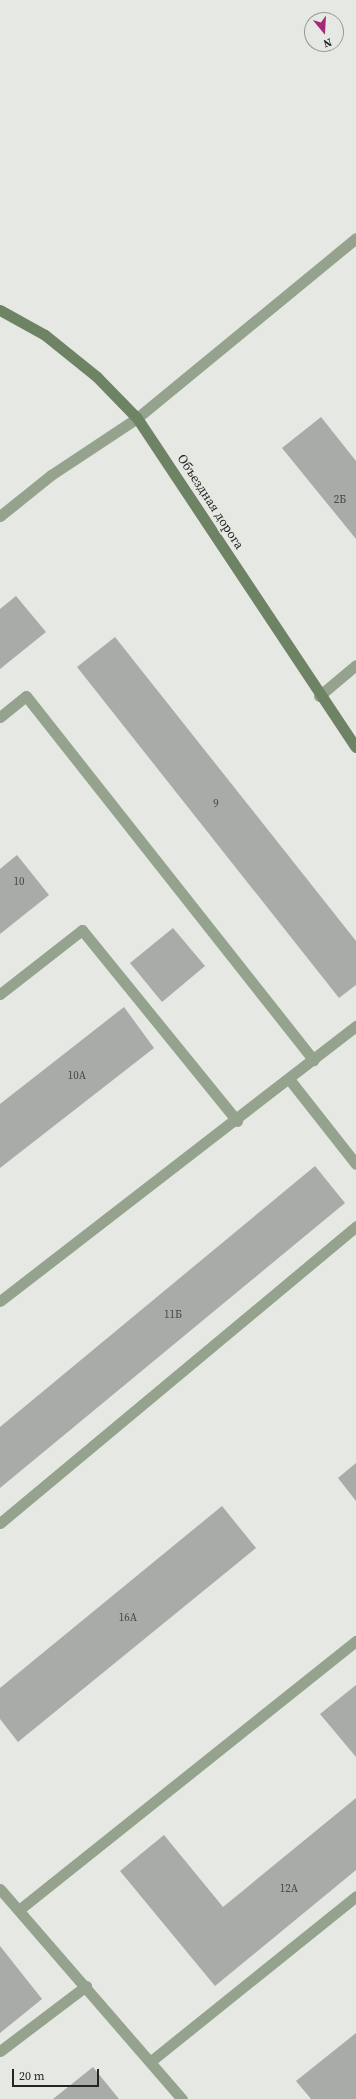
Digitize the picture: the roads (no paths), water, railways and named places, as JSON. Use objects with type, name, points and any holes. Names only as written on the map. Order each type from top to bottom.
[{"type":"main road","name":"Объездная дорога","points":[[0,310],[45,335],[97,377],[137,418],[319,696],[356,748]]},
{"type":"street","points":[[0,516],[51,474],[137,418],[356,238]]},
{"type":"street","points":[[319,696],[356,665]]},
{"type":"street","points":[[0,717],[26,696],[313,1060]]},
{"type":"street","points":[[0,994],[82,930],[237,1121]]},
{"type":"street","points":[[0,1301],[237,1121],[356,1026]]},
{"type":"street","points":[[289,1079],[356,1164]]},
{"type":"street","points":[[0,1523],[356,1226]]},
{"type":"street","points":[[20,1909],[356,1641]]},
{"type":"street","points":[[0,1889],[20,1909],[182,2099]]},
{"type":"street","points":[[151,2061],[356,1896]]},
{"type":"street","points":[[0,2051],[86,1986]]}]
